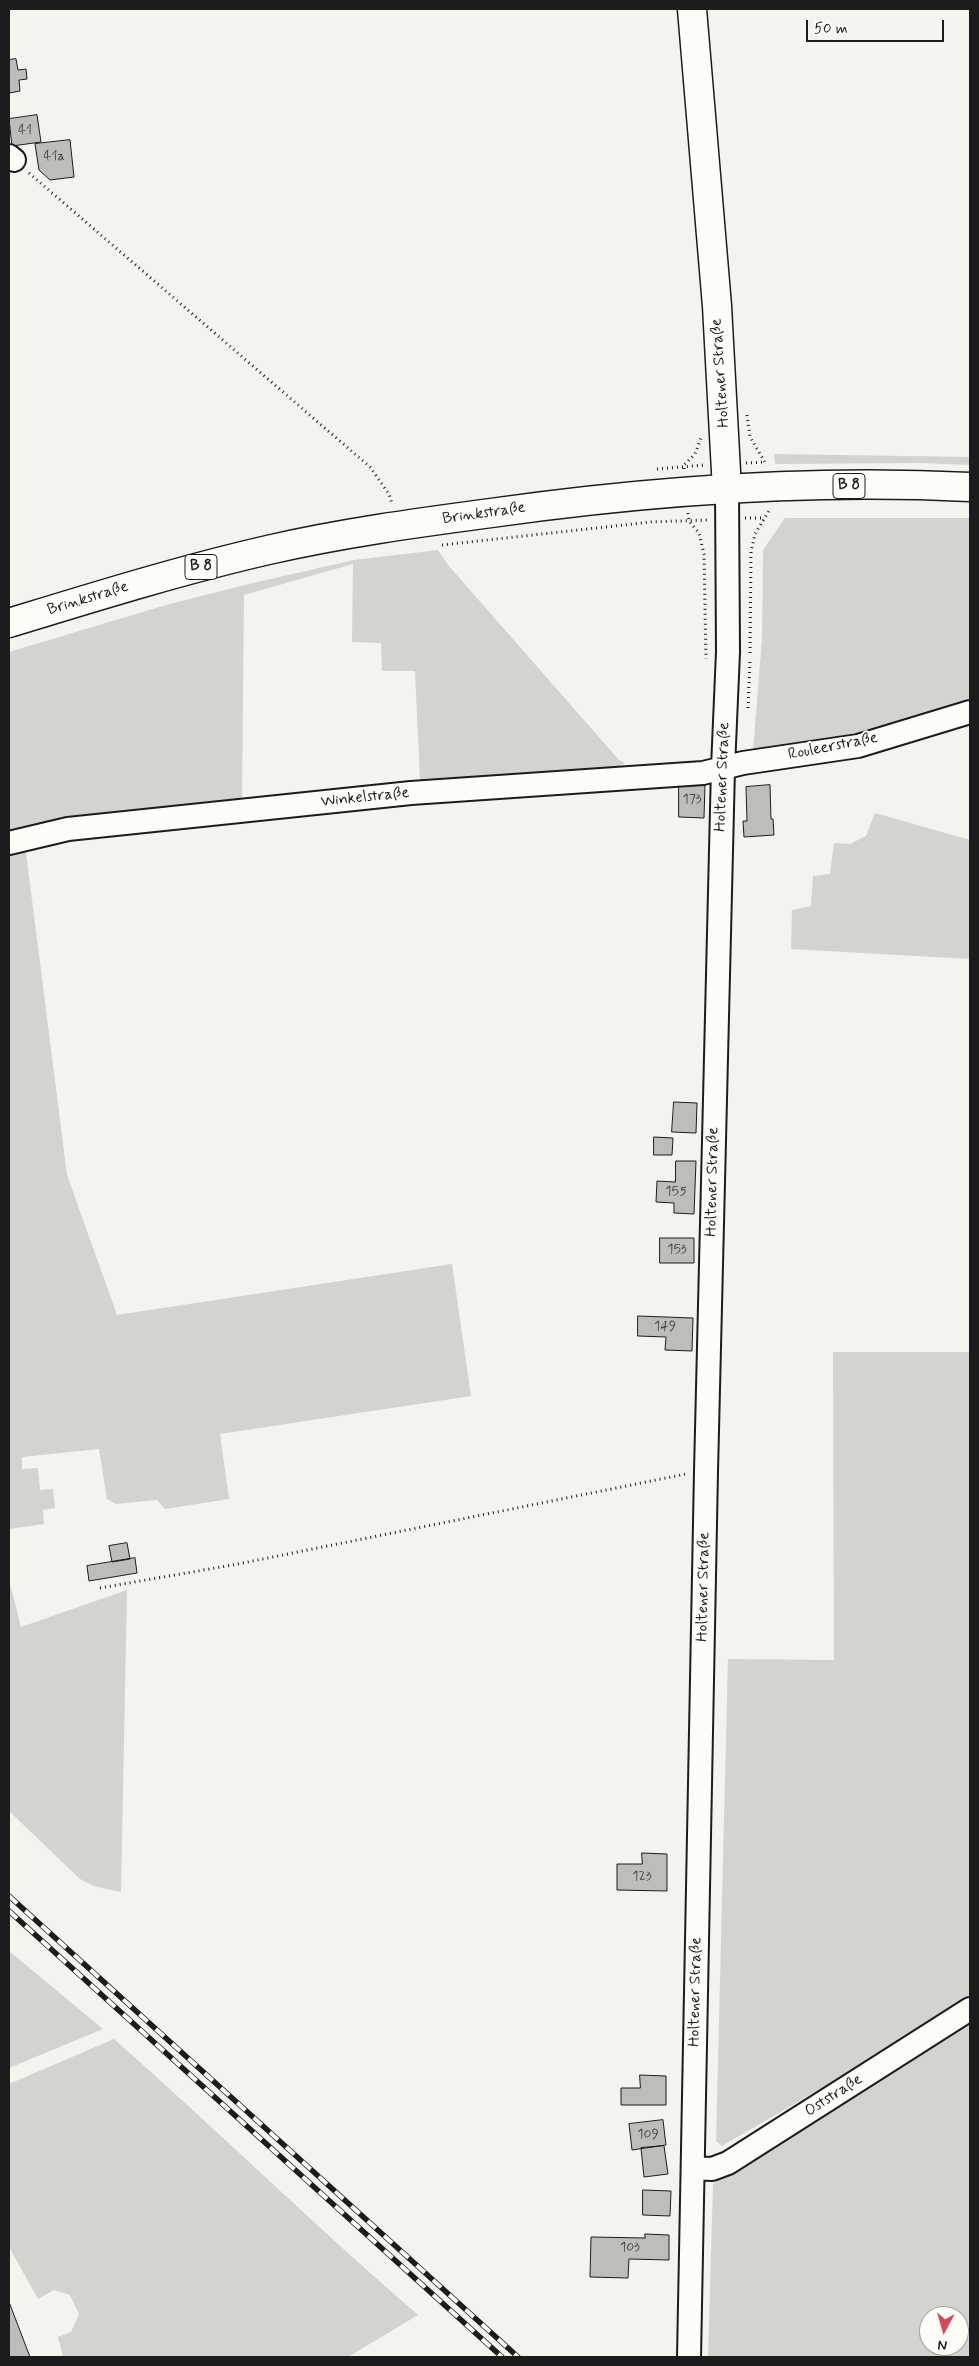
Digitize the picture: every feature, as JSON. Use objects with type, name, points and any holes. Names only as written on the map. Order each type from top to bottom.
[{"type":"main road","name":"Holtener Straße","points":[[692,9],[717,306],[727,490]]},
{"type":"main road","name":"Brinkstraße","points":[[9,623],[118,589],[296,545],[397,525],[559,503],[686,492],[918,485],[970,487]]},
{"type":"street","name":"Holtener Straße","points":[[689,2357],[706,1471],[723,768],[728,652],[727,490]]},
{"type":"street","name":"Rouleerstraße","points":[[723,768],[743,763],[858,746],[970,712]]},
{"type":"street","name":"Winkelstraße","points":[[9,843],[68,829],[410,793],[703,773],[723,768]]},
{"type":"street","name":"Oststraße","points":[[693,2168],[712,2169],[728,2163],[970,2009]]},
{"type":"path","points":[[11,158],[370,466],[389,494],[392,504]]},
{"type":"path","points":[[701,432],[698,448],[684,465],[689,521],[699,533],[704,554],[706,667]]},
{"type":"path","points":[[441,545],[642,523],[764,518]]},
{"type":"path","points":[[100,1588],[238,1564],[670,1476],[706,1471]]},
{"type":"shaded area","points":[[774,454],[970,457],[970,465],[921,463],[775,464]]},
{"type":"shaded area","points":[[785,518],[970,518],[970,702],[836,738],[753,751],[762,638],[763,550]]},
{"type":"shaded area","points":[[438,550],[448,565],[619,760],[625,763],[606,773],[420,780],[415,671],[382,671],[381,643],[352,642],[353,564],[244,595],[242,799],[213,807],[9,836],[9,652],[166,605],[249,584],[354,560]]},
{"type":"shaded area","points":[[875,813],[970,840],[970,959],[791,949],[792,910],[811,906],[813,876],[830,874],[834,843],[850,844],[866,836]]},
{"type":"shaded area","points":[[25,845],[67,1175],[117,1315],[452,1264],[471,1396],[220,1434],[229,1499],[165,1509],[157,1500],[116,1504],[107,1499],[99,1449],[22,1457],[22,1469],[38,1468],[40,1490],[53,1489],[55,1508],[43,1510],[44,1524],[9,1529],[9,849]]},
{"type":"shaded area","points":[[833,1352],[970,1352],[970,1998],[722,2146],[716,2141],[728,1659],[834,1660]]},
{"type":"shaded area","points":[[9,1580],[21,1627],[127,1590],[121,1892],[94,1886],[80,1879],[9,1811]]},
{"type":"shaded area","points":[[9,1951],[103,2029],[9,2068]]},
{"type":"shaded area","points":[[970,2022],[970,2357],[708,2357],[713,2184]]},
{"type":"shaded area","points":[[114,2039],[418,2315],[348,2357],[63,2357],[58,2337],[71,2332],[79,2314],[70,2295],[54,2290],[38,2299],[9,2247],[9,2084]]},
{"type":"building","points":[[16,59],[18,70],[26,69],[27,79],[19,80],[20,91],[9,93],[9,60]]},
{"type":"building","points":[[37,115],[41,142],[12,146],[9,119]]},
{"type":"building","points":[[70,140],[74,177],[50,180],[39,170],[35,144]]},
{"type":"building","points":[[679,783],[705,784],[704,818],[679,817]]},
{"type":"building","points":[[770,785],[771,819],[773,819],[774,835],[744,837],[743,821],[747,821],[746,787]]},
{"type":"building","points":[[674,1102],[697,1103],[696,1133],[672,1132]]},
{"type":"building","points":[[654,1137],[673,1138],[672,1155],[654,1155]]},
{"type":"building","points":[[676,1161],[696,1161],[694,1214],[674,1213],[674,1203],[656,1202],[657,1181],[675,1182]]},
{"type":"building","points":[[660,1238],[694,1238],[694,1263],[660,1263]]},
{"type":"building","points":[[638,1316],[693,1318],[692,1351],[665,1350],[666,1337],[638,1336]]},
{"type":"building","points":[[127,1543],[130,1559],[112,1562],[109,1546]]},
{"type":"building","points":[[135,1558],[137,1573],[89,1581],[87,1566]]},
{"type":"building","points":[[642,1853],[667,1854],[667,1891],[617,1890],[617,1864],[642,1864]]},
{"type":"building","points":[[640,2075],[666,2076],[666,2105],[621,2105],[621,2088],[640,2088]]},
{"type":"building","points":[[663,2120],[666,2145],[632,2150],[629,2124]]},
{"type":"building","points":[[664,2146],[668,2174],[644,2177],[641,2148]]},
{"type":"building","points":[[643,2190],[671,2191],[670,2216],[643,2215]]},
{"type":"building","points":[[645,2234],[669,2235],[669,2260],[629,2259],[628,2278],[590,2277],[591,2237],[645,2238]]},
{"type":"building","points":[[9,2302],[30,2357],[9,2357]]},
{"type":"railway","points":[[9,1896],[518,2357]]},
{"type":"railway","points":[[9,1911],[502,2357]]}]
